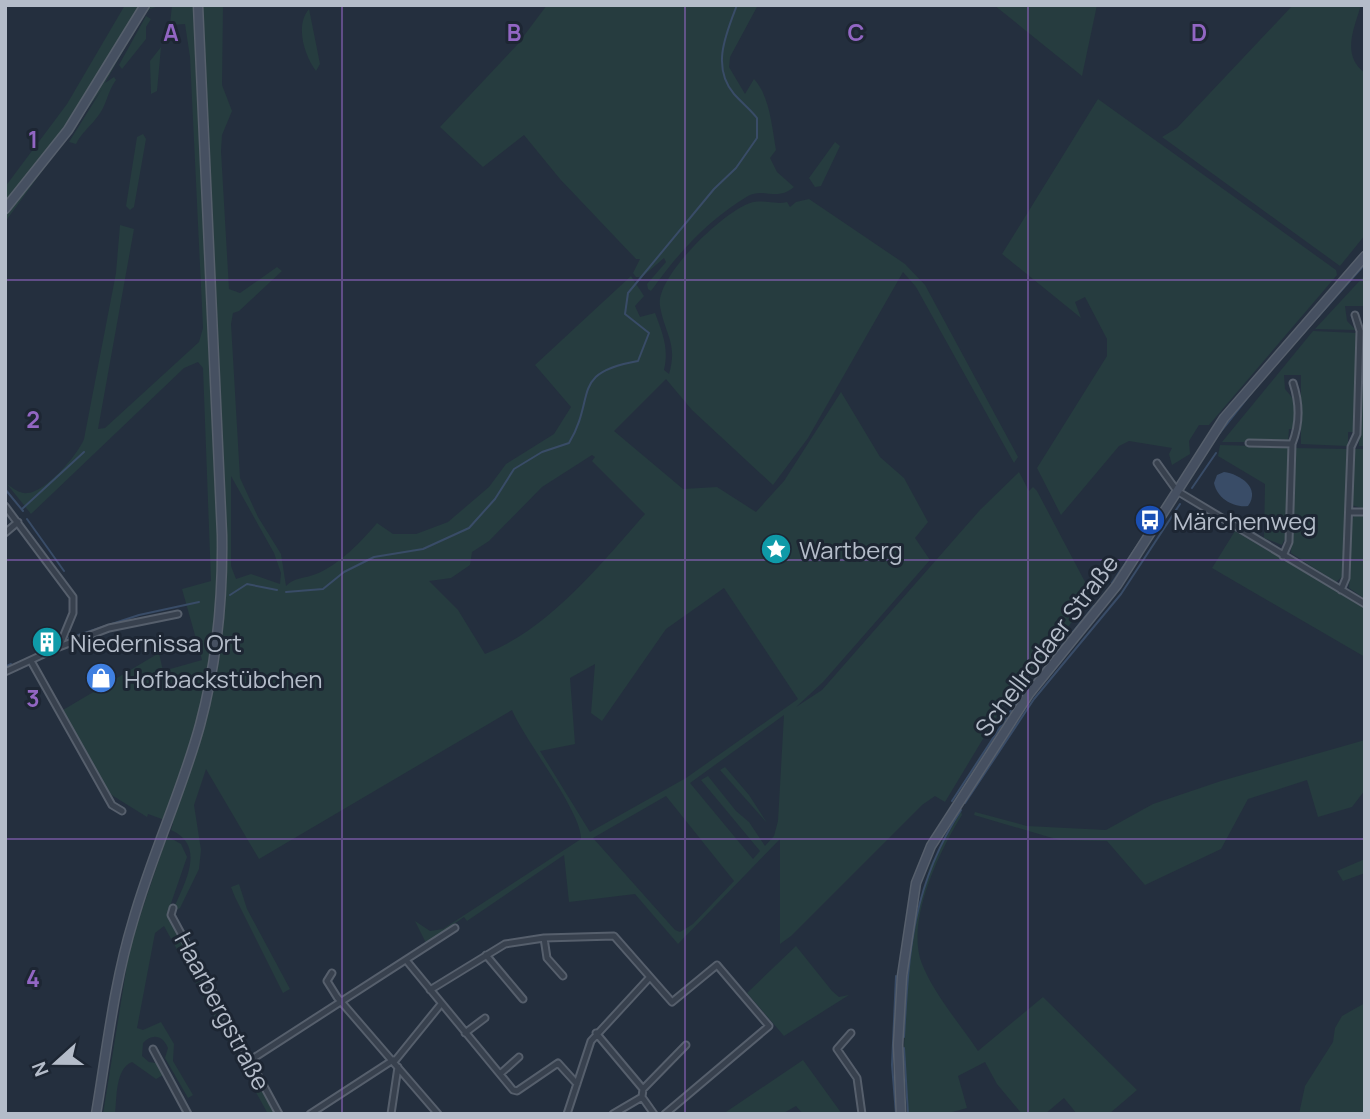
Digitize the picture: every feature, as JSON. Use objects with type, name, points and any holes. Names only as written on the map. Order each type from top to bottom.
[{"type":"street","points":[[5,209],[75,120],[145,5]]},
{"type":"street","points":[[96,1114],[124,955],[144,886],[199,727],[213,665],[220,614],[222,536],[198,5]]},
{"type":"street","name":"Schellrodaer Straße","points":[[901,1114],[898,1045],[902,976],[916,883],[931,846],[1014,715],[1117,585],[1224,418],[1365,256]]},
{"type":"street","points":[[1341,590],[1346,578],[1351,447],[1357,433],[1360,331],[1355,315]]},
{"type":"street","points":[[1283,556],[1289,542],[1292,444],[1298,430],[1298,399],[1293,383]]},
{"type":"street","points":[[1249,443],[1292,444]]},
{"type":"street","points":[[1157,463],[1177,491],[1365,604]]},
{"type":"street","points":[[5,506],[73,597],[73,613],[59,647]]},
{"type":"street","points":[[1349,512],[1365,512]]},
{"type":"street","points":[[5,533],[18,522]]},
{"type":"street","points":[[5,672],[59,647],[119,625],[178,614]]},
{"type":"street","points":[[31,661],[113,805],[122,811]]},
{"type":"street","name":"Haarbergstraße","points":[[173,908],[171,915],[279,1114]]},
{"type":"street","points":[[249,1061],[455,928]]},
{"type":"street","points":[[430,990],[505,944],[544,938],[609,934],[619,940],[673,1002],[716,964],[769,1026],[666,1114]]},
{"type":"street","points":[[544,938],[547,958],[563,976]]},
{"type":"street","points":[[486,955],[523,999]]},
{"type":"street","points":[[406,960],[515,1092],[558,1063],[577,1084]]},
{"type":"street","points":[[332,973],[327,981],[438,1114]]},
{"type":"street","points":[[567,1114],[584,1058],[596,1033],[650,977]]},
{"type":"street","points":[[310,1114],[395,1063],[441,1004]]},
{"type":"street","points":[[465,1033],[485,1018]]},
{"type":"street","points":[[596,1033],[643,1089]]},
{"type":"street","points":[[851,1033],[837,1049],[857,1079],[862,1114]]},
{"type":"street","points":[[654,1114],[642,1097],[643,1089],[686,1045]]},
{"type":"street","points":[[153,1049],[188,1114]]},
{"type":"street","points":[[499,1074],[519,1057]]},
{"type":"street","points":[[391,1114],[395,1063]]},
{"type":"street","points":[[613,1114],[642,1097]]},
{"type":"green space","points":[[125,5],[162,5],[143,15],[105,83],[114,77],[116,80],[98,116],[76,144],[69,142],[102,89],[5,222],[5,187],[67,104]]},
{"type":"green space","points":[[172,5],[223,5],[222,85],[232,111],[222,135],[221,151],[229,289],[240,293],[277,267],[282,271],[239,311],[233,313],[231,324],[240,478],[258,517],[281,554],[286,586],[333,565],[357,545],[377,523],[393,534],[416,534],[448,522],[489,487],[506,464],[554,434],[571,407],[535,365],[631,276],[644,296],[635,306],[640,317],[655,313],[663,335],[664,370],[669,374],[672,354],[660,306],[661,294],[668,279],[708,232],[750,203],[787,202],[790,207],[796,202],[809,199],[905,264],[925,285],[1018,457],[1014,463],[916,287],[903,272],[808,438],[773,485],[692,410],[666,379],[614,431],[683,489],[717,487],[756,512],[784,481],[841,392],[880,457],[904,478],[928,522],[915,538],[930,560],[823,682],[796,707],[822,690],[980,510],[1019,472],[1029,491],[1033,487],[1037,491],[1093,597],[1007,699],[945,802],[935,796],[922,805],[780,944],[780,839],[678,944],[635,894],[569,902],[564,855],[467,921],[464,917],[426,943],[415,921],[430,931],[443,929],[581,839],[579,827],[563,794],[512,710],[259,859],[206,769],[194,805],[201,850],[199,869],[180,908],[172,912],[190,867],[188,846],[182,837],[171,830],[173,823],[148,814],[147,817],[110,794],[63,710],[159,653],[163,671],[202,660],[182,589],[211,581],[203,368],[198,362],[184,368],[31,514],[7,484],[25,493],[35,491],[52,480],[81,446],[116,273],[120,225],[134,229],[98,429],[105,428],[199,342],[203,328],[190,57],[185,24],[170,25]],"holes":[[[592,455],[595,457],[592,461],[645,514],[591,574],[552,612],[531,629],[485,654],[458,610],[429,581],[451,578],[470,565],[472,552],[489,541],[542,487]],[[231,476],[274,553],[281,573],[280,584],[251,574],[236,579],[231,566]],[[724,588],[798,699],[686,778],[590,832],[540,751],[575,744],[570,678],[595,664],[591,713],[602,721],[666,629]],[[784,715],[778,821],[774,836],[765,846],[749,822],[736,811],[708,776],[701,780],[760,851],[753,859],[690,783]],[[666,796],[734,881],[693,924],[680,932],[675,930],[593,838]]]},
{"type":"green space","points":[[547,5],[758,5],[730,57],[729,67],[745,94],[754,79],[764,94],[776,150],[770,158],[777,172],[794,187],[776,194],[754,194],[733,205],[695,238],[651,291],[648,289],[647,284],[666,262],[664,258],[642,277],[636,277],[633,273],[640,259],[636,259],[560,179],[524,135],[483,167],[440,127],[517,45]]},
{"type":"green space","points":[[994,5],[1097,5],[1082,76]]},
{"type":"green space","points":[[1293,5],[1361,5],[1351,50],[1353,58],[1365,73],[1365,235],[1340,266],[1162,137],[1177,128]]},
{"type":"green space","points":[[309,9],[320,64],[316,71],[303,40],[302,23]]},
{"type":"green space","points":[[146,16],[151,19],[146,27],[146,39],[122,69],[119,65]]},
{"type":"green space","points":[[161,47],[157,91],[151,94],[150,61]]},
{"type":"green space","points":[[1098,99],[1336,270],[1337,275],[1209,425],[1199,425],[1189,441],[1190,454],[1172,465],[1169,454],[1172,448],[1129,441],[1119,446],[1061,515],[1037,468],[1107,356],[1107,339],[1085,297],[1075,302],[1081,318],[1002,254]]},
{"type":"green space","points":[[143,134],[146,139],[134,207],[130,210],[126,206],[137,137]]},
{"type":"green space","points":[[835,142],[840,146],[821,186],[815,187],[809,178]]},
{"type":"green space","points":[[1365,275],[1365,330],[1363,306],[1345,306],[1347,321],[1356,330],[1315,329]]},
{"type":"green space","points":[[1313,331],[1357,333],[1354,432],[1348,432],[1348,446],[1301,444],[1301,375],[1284,375],[1285,389],[1295,401],[1294,429],[1289,429],[1288,442],[1222,442]]},
{"type":"green space","points":[[1363,333],[1365,446],[1359,446]]},
{"type":"green space","points":[[1220,445],[1288,447],[1285,538],[1282,545],[1264,538],[1265,484],[1218,456]]},
{"type":"green space","points":[[1294,448],[1347,449],[1343,576],[1336,582],[1291,553]]},
{"type":"green space","points":[[1353,449],[1365,449],[1365,509],[1351,505]]},
{"type":"green space","points":[[1355,515],[1365,515],[1365,599],[1349,588],[1351,521]]},
{"type":"green space","points":[[1235,531],[1365,608],[1365,657],[1212,568]]},
{"type":"green space","points":[[1365,740],[1365,790],[1352,807],[1318,817],[1307,780],[1248,799],[1221,849],[1145,885],[1107,841],[1059,840],[974,815],[975,812],[1027,826],[1106,830],[1153,804],[1221,781]]},
{"type":"green space","points":[[725,767],[749,795],[767,823],[720,770]]},
{"type":"green space","points":[[961,811],[962,815],[935,866],[921,907],[918,947],[927,975],[978,1051],[1043,997],[1137,1090],[1109,1114],[1077,1114],[1064,1098],[1045,1114],[1022,1114],[997,1084],[985,1062],[958,1076],[967,1108],[945,1114],[908,1114],[904,1048],[908,968],[916,920],[930,866]]},
{"type":"green space","points":[[167,836],[181,844],[187,857],[167,915],[275,1114],[268,1114],[164,926],[155,933],[137,1028],[143,1030],[161,1022],[174,1044],[173,1061],[193,1095],[188,1098],[165,1058],[168,1048],[166,1044],[160,1038],[154,1037],[143,1043],[142,1056],[149,1062],[156,1063],[163,1075],[156,1079],[132,1062],[122,1071],[120,1077],[115,1114],[103,1114],[130,946]]},
{"type":"green space","points":[[1365,859],[1365,873],[1343,881],[1337,871]]},
{"type":"green space","points":[[239,884],[247,909],[290,989],[283,993],[235,897],[231,887]]},
{"type":"green space","points":[[796,946],[832,991],[839,997],[849,995],[784,1036],[747,993]]},
{"type":"green space","points":[[1365,1003],[1365,1114],[1299,1114],[1305,1086],[1333,1042],[1335,1028],[1342,1016]]},
{"type":"green space","points":[[803,1060],[842,1114],[803,1114],[796,1106],[782,1114],[723,1114]]},
{"type":"water","points":[[1224,472],[1247,483],[1252,493],[1248,506],[1231,504],[1218,493],[1214,483],[1217,475]]},
{"type":"waterway","points":[[286,592],[323,589],[344,572],[374,557],[423,549],[469,528],[495,499],[514,469],[542,452],[569,443],[593,380],[602,372],[616,366],[638,361],[649,333],[625,314],[628,293],[714,189],[736,168],[757,138],[757,118],[734,94],[723,73],[725,39],[737,5]]},
{"type":"waterway","points":[[1298,339],[1365,264]]},
{"type":"waterway","points":[[1219,434],[1253,391]]},
{"type":"waterway","points":[[22,509],[84,452]]},
{"type":"waterway","points":[[1192,488],[1216,453]]},
{"type":"waterway","points":[[5,489],[23,511]]},
{"type":"waterway","points":[[965,803],[1034,699],[1121,594],[1180,504]]},
{"type":"waterway","points":[[27,519],[64,571]]},
{"type":"waterway","points":[[1112,583],[1141,540]]},
{"type":"waterway","points":[[230,595],[247,584],[277,590]]},
{"type":"waterway","points":[[69,638],[139,615],[199,602]]},
{"type":"waterway","points":[[1073,632],[1094,606]]},
{"type":"waterway","points":[[952,801],[1012,709],[1068,638]]},
{"type":"waterway","points":[[5,667],[11,664]]},
{"type":"waterway","points":[[904,1037],[908,976],[916,919],[932,865],[961,810]]},
{"type":"waterway","points":[[896,976],[892,1065],[896,1114]]},
{"type":"waterway","points":[[904,1048],[908,1114]]},
{"type":"place","name":"Märchenweg","points":[[1150,520]]},
{"type":"place","name":"Wartberg","points":[[776,549]]},
{"type":"place","name":"Niedernissa Ort","points":[[47,642]]},
{"type":"place","name":"Hofbackstübchen","points":[[101,678]]}]
